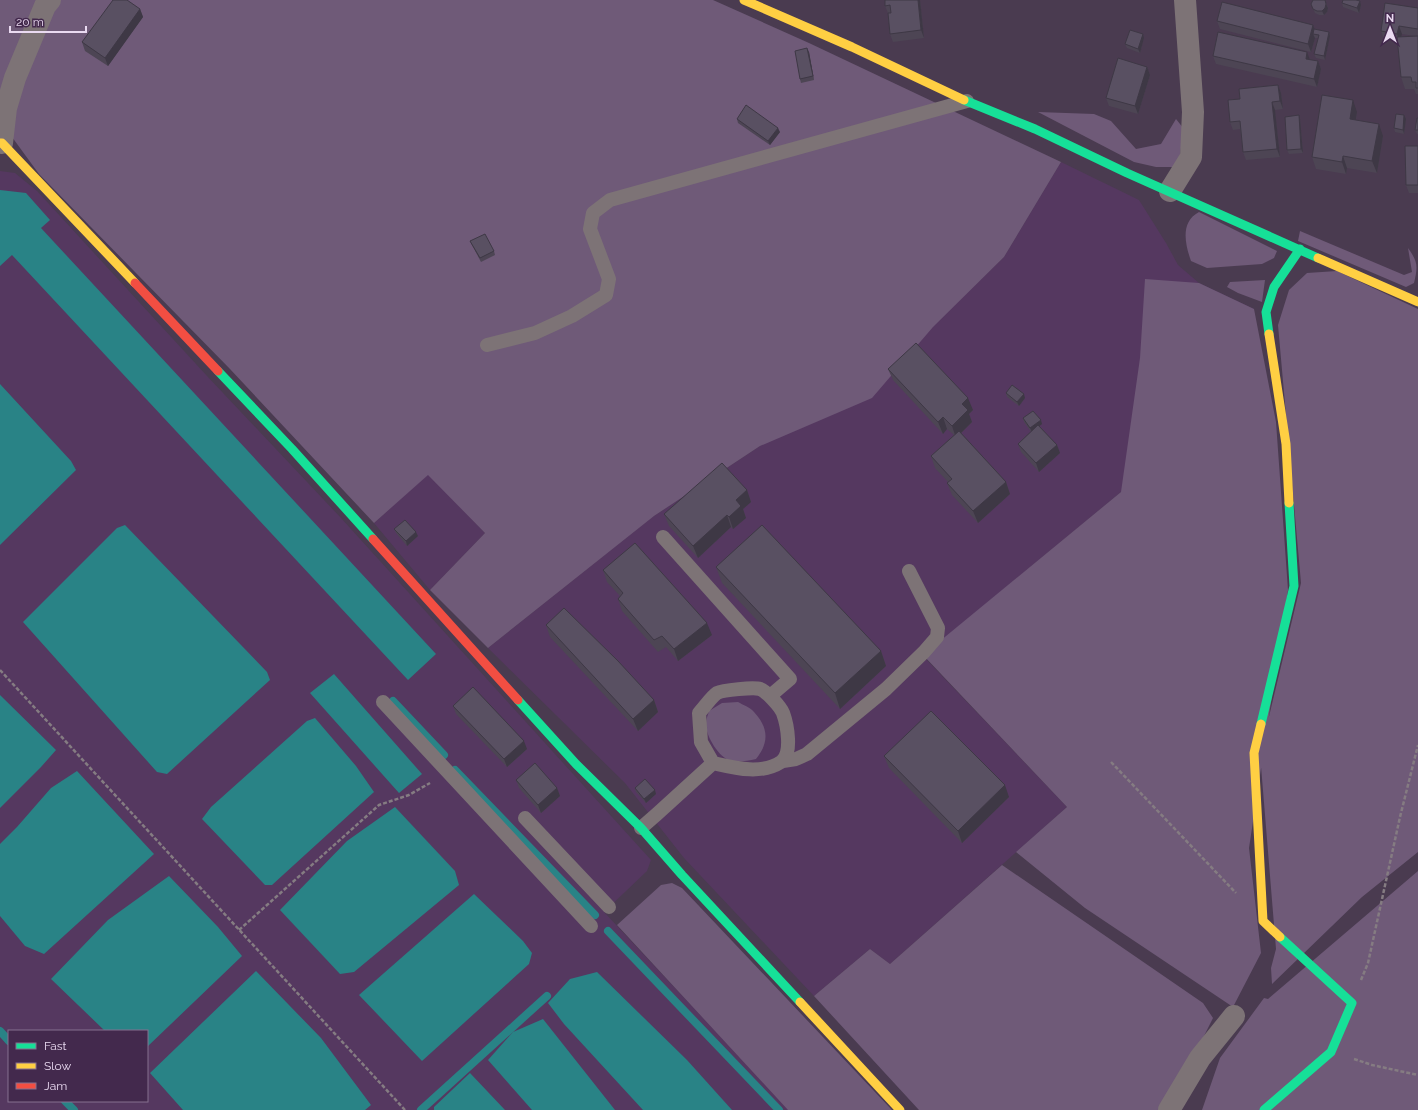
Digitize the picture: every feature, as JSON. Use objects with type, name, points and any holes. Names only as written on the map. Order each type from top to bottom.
[{"type":"street","points":[[50,0],[15,78],[6,108],[1,143],[292,449],[576,764],[641,828],[682,876],[900,1110]]},
{"type":"street","points":[[744,0],[852,47],[967,101],[1034,129],[1127,173],[1300,248],[1418,302]]},
{"type":"street","points":[[1170,191],[1191,157],[1193,112],[1185,0]]},
{"type":"street","points":[[1264,1110],[1330,1052],[1352,1003],[1263,921],[1254,753],[1294,586],[1286,444],[1266,312],[1274,286],[1300,248]]},
{"type":"street","points":[[1169,1110],[1200,1058],[1234,1016]]},
{"type":"lane","points":[[487,345],[534,333],[572,316],[606,295],[608,279],[602,258],[590,229],[593,213],[610,200],[967,101]]},
{"type":"lane","points":[[663,537],[790,679],[770,696]]},
{"type":"lane","points":[[783,761],[788,751],[788,734],[783,712],[770,696],[760,689],[737,689],[717,693],[699,713],[701,742],[713,763],[740,769],[758,769],[773,766],[783,761],[807,754],[886,689],[924,652],[936,637],[938,628],[909,571]]},
{"type":"lane","points":[[383,702],[591,926]]},
{"type":"lane","points":[[641,828],[713,763]]},
{"type":"lane","points":[[525,818],[609,907]]},
{"type":"path","points":[[0,670],[405,1110]]},
{"type":"path","points":[[1352,1003],[1368,963],[1400,817],[1418,745]]},
{"type":"path","points":[[1111,762],[1263,921]]},
{"type":"path","points":[[239,930],[379,805],[409,795],[436,779]]},
{"type":"path","points":[[1330,1052],[1372,1065],[1418,1075]]},
{"type":"shaded area","points":[[0,0],[40,0],[0,115]]},
{"type":"shaded area","points":[[59,0],[713,0],[809,43],[1061,162],[1004,257],[933,327],[872,398],[760,446],[654,516],[488,648],[430,590],[485,533],[428,475],[374,523],[230,369],[39,174],[12,137],[19,85]]},
{"type":"shaded area","points":[[1038,112],[1094,114],[1111,121],[1136,149],[1161,144],[1176,119],[1184,129],[1178,167],[1156,167],[1134,162]]},
{"type":"shaded area","points":[[1061,162],[1139,200],[1178,265],[1199,283],[1254,309],[1121,492],[923,656],[1067,807],[890,964],[870,949],[814,996],[684,858],[625,783],[488,648],[651,518],[760,446],[881,377],[1004,257]]},
{"type":"shaded area","points":[[0,171],[15,173],[37,191],[207,376],[341,518],[651,860],[647,871],[604,912],[789,1110],[0,1110]]},
{"type":"shaded area","points":[[0,190],[26,193],[50,220],[41,228],[436,654],[408,680],[12,255],[0,266]]},
{"type":"shaded area","points":[[1199,212],[1277,251],[1274,258],[1262,264],[1207,268],[1191,261],[1186,241],[1187,227],[1193,216]]},
{"type":"shaded area","points":[[1300,231],[1404,275],[1412,272],[1408,248],[1414,257],[1416,264],[1414,283],[1406,287],[1298,241]]},
{"type":"shaded area","points":[[1337,271],[1418,309],[1418,852],[1362,897],[1272,984],[1271,968],[1276,949],[1260,754],[1301,583],[1278,325],[1289,290],[1307,273]]},
{"type":"shaded area","points":[[1145,279],[1199,283],[1254,309],[1276,422],[1288,590],[1249,848],[1261,953],[1233,1007],[1085,908],[1016,852],[1067,807],[923,655],[1121,492],[1140,358]]},
{"type":"shaded area","points":[[1265,280],[1262,302],[1227,287],[1230,282]]},
{"type":"shaded area","points":[[0,384],[71,461],[76,470],[0,545]]},
{"type":"shaded area","points":[[428,474],[485,533],[430,590],[374,523]]},
{"type":"shaded area","points":[[125,525],[267,672],[270,680],[167,774],[157,772],[23,622],[117,528]]},
{"type":"shaded area","points":[[334,674],[422,774],[399,793],[310,693]]},
{"type":"shaded area","points":[[0,695],[56,750],[0,808]]},
{"type":"shaded area","points":[[738,702],[752,710],[759,718],[765,730],[765,741],[756,759],[747,761],[731,761],[726,759],[710,740],[706,728],[709,711],[722,703]]},
{"type":"shaded area","points":[[315,718],[356,766],[374,792],[272,885],[265,885],[202,819],[211,807],[307,721]]},
{"type":"shaded area","points":[[77,771],[154,854],[44,954],[25,946],[0,916],[0,844],[51,788]]},
{"type":"shaded area","points":[[395,807],[455,871],[459,885],[354,972],[340,974],[280,910],[347,841]]},
{"type":"shaded area","points":[[1002,865],[1203,1003],[1213,1018],[1184,1076],[1176,1110],[919,1110],[814,996],[870,949],[890,964]]},
{"type":"shaded area","points":[[1418,871],[1418,1110],[1202,1110],[1220,1058],[1264,998],[1268,999]]},
{"type":"shaded area","points":[[169,876],[218,927],[242,956],[148,1046],[148,1030],[104,1030],[51,979],[108,920]]},
{"type":"shaded area","points":[[672,883],[682,888],[892,1110],[788,1110],[617,925],[661,885]]},
{"type":"shaded area","points":[[474,894],[523,941],[532,953],[529,964],[422,1061],[359,995]]},
{"type":"shaded area","points":[[256,971],[321,1038],[371,1105],[365,1110],[183,1110],[150,1073]]},
{"type":"shaded area","points":[[597,972],[687,1060],[732,1110],[643,1110],[564,1024],[548,1003],[570,979]]},
{"type":"shaded area","points":[[543,1019],[615,1110],[532,1110],[488,1060],[513,1032]]},
{"type":"shaded area","points":[[470,1073],[505,1110],[434,1110],[434,1107]]},
{"type":"building","points":[[113,0],[127,0],[140,9],[105,58],[82,42]]},
{"type":"building","points":[[885,0],[918,0],[921,30],[890,34],[888,13],[891,13],[890,5],[885,6]]},
{"type":"building","points":[[1313,0],[1325,0],[1325,8],[1322,11],[1313,9],[1311,4]]},
{"type":"building","points":[[1343,0],[1360,1],[1357,8],[1342,3]]},
{"type":"building","points":[[1222,2],[1313,25],[1308,44],[1217,21]]},
{"type":"building","points":[[1385,3],[1418,8],[1418,29],[1399,26],[1397,34],[1381,31]]},
{"type":"building","points":[[1314,29],[1329,32],[1324,56],[1314,54],[1319,35],[1313,34]]},
{"type":"building","points":[[1130,30],[1143,34],[1138,49],[1125,44]]},
{"type":"building","points":[[1218,32],[1307,52],[1306,59],[1318,61],[1314,79],[1213,56]]},
{"type":"building","points":[[1418,36],[1418,88],[1416,88],[1416,82],[1412,82],[1411,77],[1401,77],[1397,37]]},
{"type":"building","points":[[807,48],[813,76],[800,79],[795,51]]},
{"type":"building","points":[[1118,58],[1147,67],[1135,106],[1106,98]]},
{"type":"building","points":[[1278,85],[1280,101],[1272,102],[1277,149],[1243,152],[1240,121],[1230,122],[1228,100],[1240,99],[1239,89]]},
{"type":"building","points":[[1322,95],[1353,100],[1350,119],[1379,124],[1372,161],[1343,156],[1342,162],[1312,157]]},
{"type":"building","points":[[746,105],[778,128],[768,141],[737,119]]},
{"type":"building","points":[[1396,114],[1404,115],[1403,130],[1394,128]]},
{"type":"building","points":[[1299,115],[1301,149],[1287,150],[1285,117]]},
{"type":"building","points":[[1417,118],[1418,130],[1415,130]]},
{"type":"building","points":[[1405,146],[1418,146],[1418,185],[1406,185]]},
{"type":"building","points":[[485,234],[494,251],[480,258],[470,241]]},
{"type":"building","points":[[916,343],[968,398],[962,404],[968,410],[952,426],[943,417],[938,422],[888,369]]},
{"type":"building","points":[[1012,385],[1024,394],[1017,402],[1006,393]]},
{"type":"building","points":[[1033,411],[1041,420],[1030,428],[1023,418]]},
{"type":"building","points":[[1038,425],[1057,445],[1036,463],[1018,444]]},
{"type":"building","points":[[959,431],[1006,482],[973,511],[947,483],[952,479],[931,456]]},
{"type":"building","points":[[722,463],[747,490],[736,500],[741,506],[729,517],[727,515],[693,546],[664,514]]},
{"type":"building","points":[[405,520],[416,532],[406,541],[394,529]]},
{"type":"building","points":[[762,525],[881,651],[835,693],[716,567]]},
{"type":"building","points":[[635,543],[707,623],[674,649],[662,636],[654,640],[618,599],[623,593],[603,570]]},
{"type":"building","points":[[564,608],[618,661],[654,700],[633,719],[546,625]]},
{"type":"building","points":[[473,687],[524,741],[504,759],[453,706]]},
{"type":"building","points":[[931,711],[1005,785],[958,831],[884,756]]},
{"type":"building","points":[[535,763],[557,788],[538,805],[516,780]]},
{"type":"building","points":[[645,779],[655,790],[644,799],[635,788]]},
{"type":"waterway","points":[[393,701],[444,755]]},
{"type":"waterway","points":[[455,770],[595,915]]},
{"type":"waterway","points":[[608,931],[779,1110]]},
{"type":"waterway","points":[[421,1110],[547,996]]},
{"type":"waterway","points":[[0,1031],[8,1040]]},
{"type":"waterway","points":[[66,1102],[74,1110]]},
{"type":"traffic: fast","points":[[964,100],[1035,129],[1127,173],[1318,258]]},
{"type":"traffic: fast","points":[[1269,334],[1266,312],[1274,287],[1300,249]]},
{"type":"traffic: fast","points":[[218,371],[292,449],[373,539]]},
{"type":"traffic: fast","points":[[1261,724],[1294,586],[1289,503]]},
{"type":"traffic: fast","points":[[518,700],[576,764],[641,828],[682,875],[800,1002]]},
{"type":"traffic: fast","points":[[1264,1110],[1331,1052],[1352,1003],[1280,937]]},
{"type":"traffic: slow","points":[[744,0],[852,47],[964,100]]},
{"type":"traffic: slow","points":[[0,143],[2,143],[135,283]]},
{"type":"traffic: slow","points":[[1318,258],[1418,302]]},
{"type":"traffic: slow","points":[[1269,334],[1286,444],[1289,503]]},
{"type":"traffic: slow","points":[[1261,724],[1254,753],[1263,921],[1280,937]]},
{"type":"traffic: slow","points":[[800,1002],[900,1110]]},
{"type":"traffic: jam","points":[[135,283],[218,371]]},
{"type":"traffic: jam","points":[[373,539],[518,700]]}]
